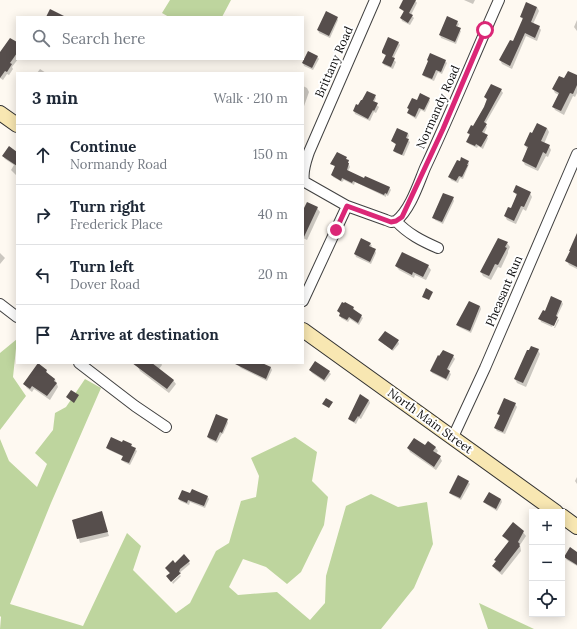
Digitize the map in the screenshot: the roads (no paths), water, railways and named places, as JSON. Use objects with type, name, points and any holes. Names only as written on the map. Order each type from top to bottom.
[{"type":"street","name":"Brittany Road","points":[[304,172],[309,152],[375,0]]},
{"type":"street","name":"Normandy Road","points":[[396,221],[402,217],[419,182],[498,0]]},
{"type":"street","points":[[0,113],[16,124]]},
{"type":"street","name":"Pheasant Run","points":[[453,437],[485,368],[577,154]]},
{"type":"street","points":[[304,182],[347,206],[386,220],[396,221],[404,230],[414,237],[438,248]]},
{"type":"street","points":[[304,299],[347,206]]},
{"type":"street","points":[[0,304],[16,316]]},
{"type":"street","name":"North Main Street","points":[[304,331],[552,509]]},
{"type":"street","points":[[80,364],[135,406],[166,427]]},
{"type":"street","points":[[565,518],[577,527]]}]
